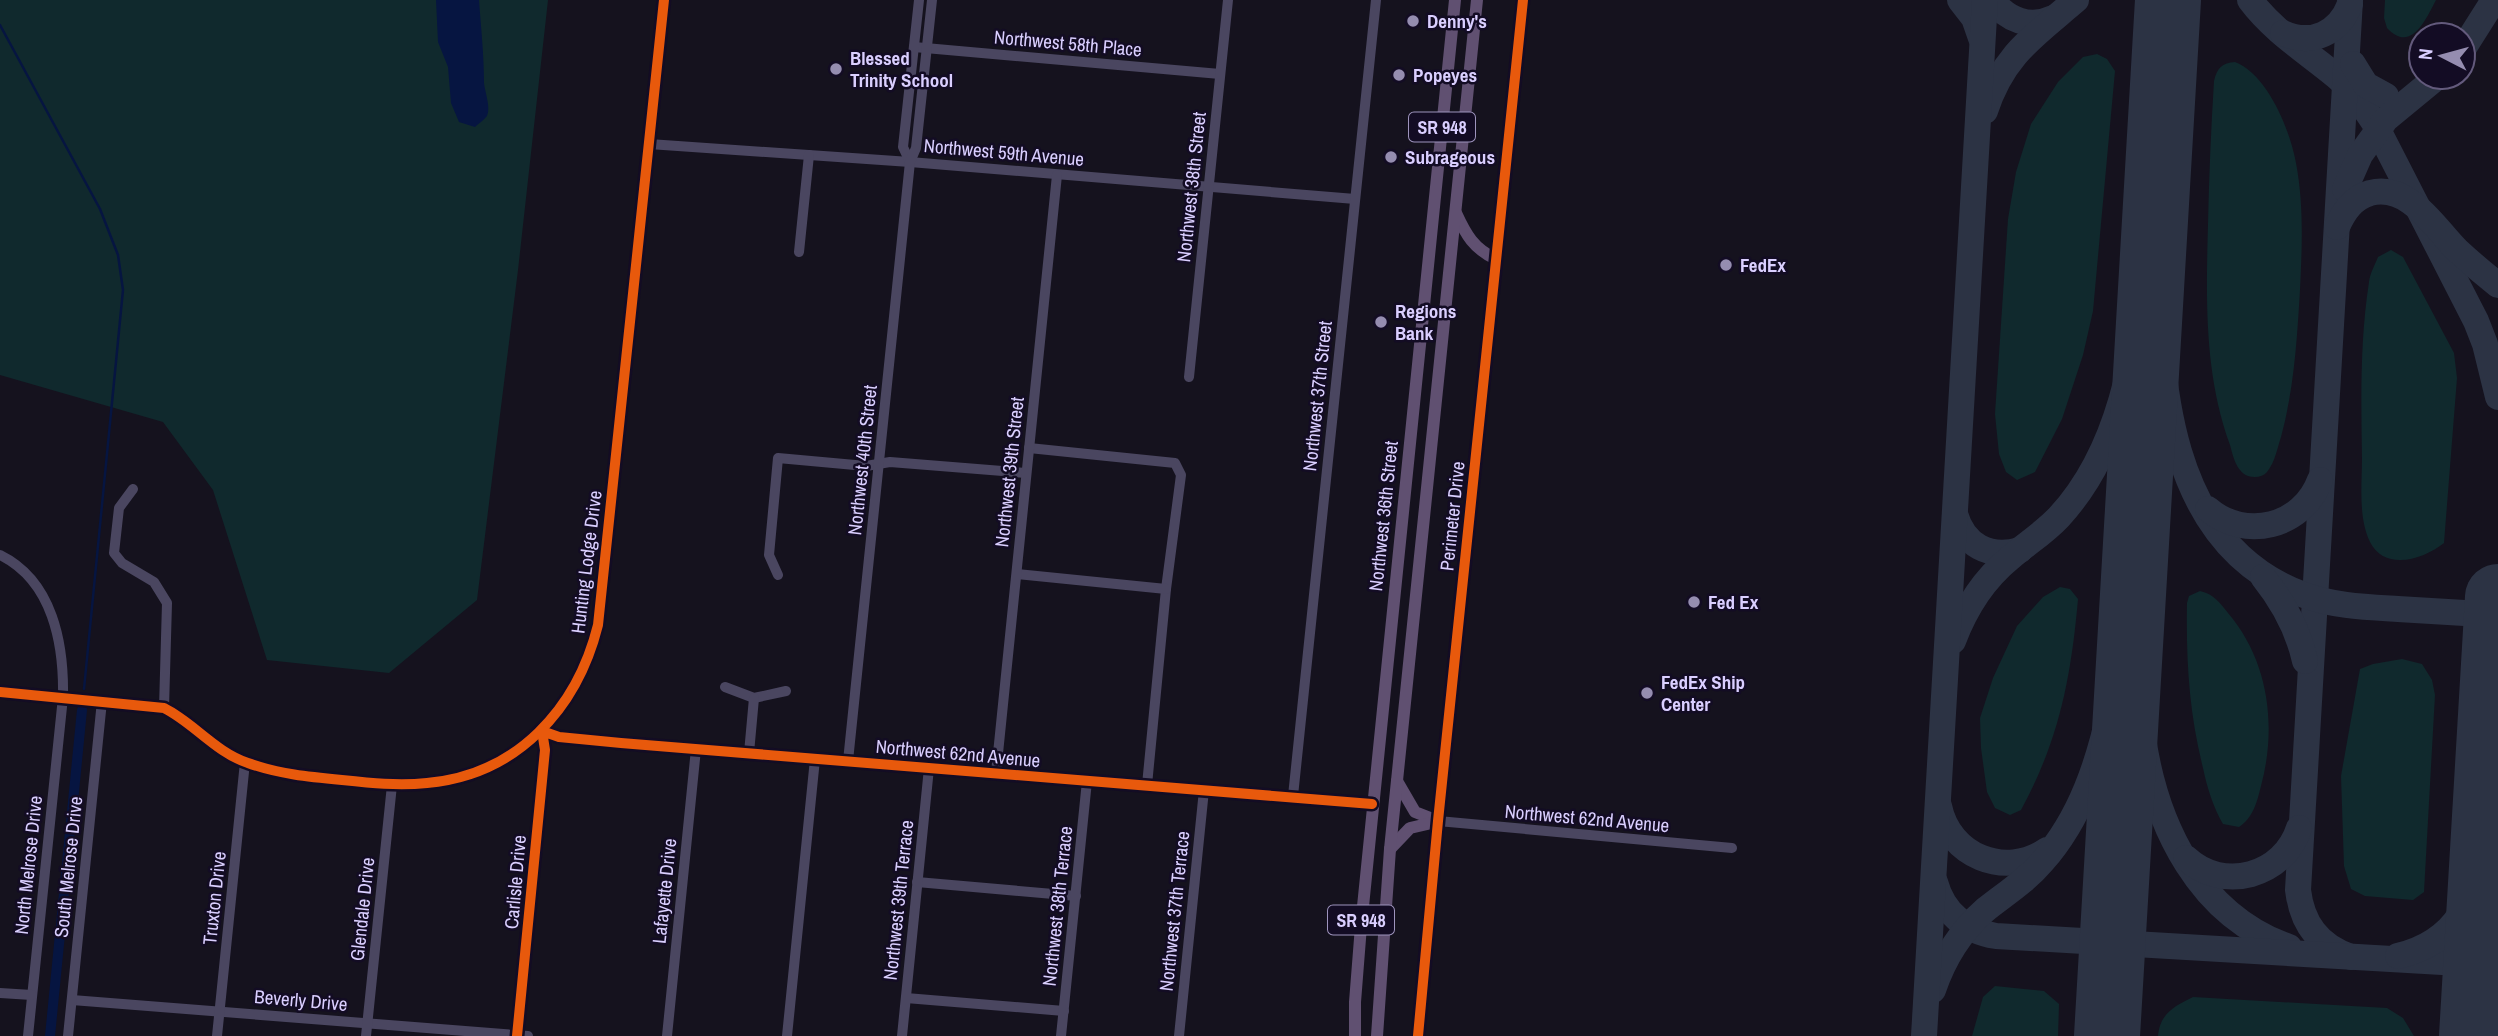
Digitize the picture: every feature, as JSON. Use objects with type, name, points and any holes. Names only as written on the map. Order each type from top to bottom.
[{"type":"main road","name":"Northwest 36th Street","points":[[1355,1036],[1356,989],[1373,804],[1455,0]]},
{"type":"main road","name":"SR 948","points":[[1377,1036],[1390,849],[1477,0]]},
{"type":"main road","points":[[1449,61],[1462,77],[1468,91]]},
{"type":"main road","points":[[1456,212],[1470,241],[1496,259]]},
{"type":"main road","points":[[1449,282],[1438,261],[1429,254],[1440,248],[1454,230]]},
{"type":"main road","points":[[1403,502],[1425,504]]},
{"type":"main road","points":[[1397,781],[1415,812],[1438,821]]},
{"type":"main road","points":[[1390,849],[1410,828],[1438,821]]},
{"type":"street","name":"Hunting Lodge Drive","points":[[0,692],[164,708],[177,714],[212,743],[245,762],[279,773],[392,785],[429,783],[468,774],[505,757],[542,731],[581,676],[592,650],[598,625],[664,0]]},
{"type":"street","name":"Northwest 40th Street","points":[[911,162],[903,147],[919,0]]},
{"type":"street","name":"Northwest 40th Street","points":[[848,761],[911,162],[916,148],[932,0]]},
{"type":"street","name":"Northwest 38th Street","points":[[1189,377],[1228,0]]},
{"type":"street","name":"Northwest 37th Street","points":[[1293,796],[1376,0]]},
{"type":"street","name":"Perimeter Drive","points":[[1418,1036],[1523,0]]},
{"type":"street","name":"Northwest 58th Place","points":[[914,47],[1220,74]]},
{"type":"street","name":"Northwest 59th Avenue","points":[[649,144],[911,162],[1355,199]]},
{"type":"street","points":[[799,252],[809,155]]},
{"type":"street","name":"Northwest 39th Street","points":[[996,773],[1057,175]]},
{"type":"street","points":[[1029,448],[1175,463],[1181,475],[1147,785]]},
{"type":"street","points":[[778,575],[769,555],[778,458],[866,466],[890,462],[1026,473]]},
{"type":"street","points":[[133,489],[119,508],[114,553],[122,563],[155,582],[167,603],[164,708]]},
{"type":"street","points":[[0,555],[26,574],[55,621],[64,665],[63,697]]},
{"type":"street","points":[[1017,575],[1167,589]]},
{"type":"street","points":[[725,687],[754,698],[786,691]]},
{"type":"street","name":"North Melrose Drive","points":[[27,1036],[63,697]]},
{"type":"street","points":[[749,753],[754,698]]},
{"type":"street","name":"South Melrose Drive","points":[[68,1036],[102,701]]},
{"type":"street","name":"Northwest 62nd Avenue","points":[[542,731],[559,737],[1373,804]]},
{"type":"street","name":"Carlisle Drive","points":[[517,1036],[545,750],[542,731]]},
{"type":"street","name":"Lafayette Drive","points":[[667,1036],[696,749]]},
{"type":"street","points":[[787,1036],[816,759]]},
{"type":"street","name":"Truxton Drive","points":[[217,1036],[245,762]]},
{"type":"street","name":"Northwest 39th Terrace","points":[[902,1036],[929,768]]},
{"type":"street","name":"Northwest 38th Terrace","points":[[1061,1036],[1087,780]]},
{"type":"street","name":"Glendale Drive","points":[[366,1036],[392,785]]},
{"type":"street","name":"Northwest 37th Terrace","points":[[1178,1036],[1204,790]]},
{"type":"street","name":"Northwest 62nd Avenue","points":[[1438,821],[1732,848]]},
{"type":"street","points":[[917,883],[1076,897]]},
{"type":"street","points":[[0,993],[32,995]]},
{"type":"street","points":[[906,998],[1064,1011]]},
{"type":"street","name":"Beverly Drive","points":[[72,1000],[528,1036]]},
{"type":"green space","points":[[0,0],[548,0],[477,600],[389,673],[267,660],[213,490],[163,422],[0,375]]},
{"type":"green space","points":[[2385,0],[2436,0],[2424,21],[2407,21],[2407,36],[2396,35],[2387,28],[2384,18]]},
{"type":"green space","points":[[2097,54],[2107,59],[2115,71],[2093,311],[2083,355],[2062,419],[2035,472],[2017,480],[2006,472],[1999,454],[1995,414],[2008,219],[2016,172],[2031,124],[2058,82],[2083,57]]},
{"type":"green space","points":[[2235,62],[2258,79],[2283,120],[2296,163],[2301,211],[2299,309],[2289,401],[2274,460],[2265,474],[2256,477],[2244,474],[2234,458],[2215,391],[2208,336],[2207,252],[2214,81],[2221,67]]},
{"type":"green space","points":[[2391,250],[2403,257],[2454,353],[2457,378],[2444,543],[2426,554],[2405,560],[2385,557],[2370,542],[2362,501],[2362,370],[2366,304],[2370,279],[2378,257]]},
{"type":"green space","points":[[2060,587],[2070,589],[2078,599],[2067,682],[2045,759],[2021,810],[2010,815],[1995,808],[1987,792],[1980,718],[1993,678],[2017,626],[2043,597]]},
{"type":"green space","points":[[2200,591],[2216,599],[2242,632],[2261,673],[2266,695],[2266,764],[2254,809],[2239,827],[2223,824],[2216,811],[2206,782],[2194,727],[2188,666],[2187,603],[2189,596]]},
{"type":"green space","points":[[2402,659],[2422,664],[2432,680],[2435,695],[2424,892],[2413,900],[2365,896],[2351,889],[2344,866],[2341,776],[2360,669]]},
{"type":"green space","points":[[1995,986],[2044,991],[2059,1004],[2058,1036],[1972,1036],[1983,997]]},
{"type":"green space","points":[[2193,997],[2387,1008],[2403,1018],[2414,1036],[2158,1036],[2165,1016]]},
{"type":"water","points":[[436,0],[479,0],[488,108],[487,116],[475,127],[459,122],[451,103],[448,67],[438,42]]},
{"type":"waterway","points":[[0,25],[100,209],[118,255],[123,290],[84,689]]},
{"type":"waterway","points":[[50,1036],[82,710]]},
{"type":"taxiway","points":[[1960,0],[1974,18],[1981,38]]},
{"type":"taxiway","points":[[1924,1036],[1985,0]]},
{"type":"taxiway","points":[[1992,0],[2005,13],[2020,21],[2036,23],[2053,18]]},
{"type":"taxiway","points":[[1985,111],[1992,92],[2011,61],[2033,36],[2076,0]]},
{"type":"taxiway","points":[[2250,0],[2280,32],[2342,82],[2375,124],[2476,321],[2485,344],[2498,397]]},
{"type":"taxiway","points":[[2350,0],[2298,890],[2303,913],[2314,932],[2329,947],[2351,957]]},
{"type":"taxiway","points":[[2477,27],[2494,0]]},
{"type":"taxiway","points":[[2283,33],[2304,38],[2323,34],[2339,23],[2350,4]]},
{"type":"taxiway","points":[[2353,64],[2366,85],[2386,96]]},
{"type":"taxiway","points":[[2345,189],[2360,155],[2386,119],[2420,91]]},
{"type":"taxiway","points":[[2160,132],[2159,301],[2168,402],[2179,451],[2197,497],[2223,538],[2258,571],[2315,599],[2362,607],[2498,615]]},
{"type":"taxiway","points":[[2337,227],[2350,206],[2364,195],[2384,192],[2397,194],[2420,209],[2457,250],[2498,285]]},
{"type":"taxiway","points":[[1953,641],[1969,606],[1983,585],[2059,517],[2080,491],[2097,462],[2122,400],[2136,334],[2145,268]]},
{"type":"taxiway","points":[[1933,990],[1948,957],[1976,918],[2036,869],[2056,845],[2087,788],[2101,748],[2111,706],[2139,480]]},
{"type":"taxiway","points":[[2208,509],[2239,525],[2272,524],[2301,509],[2320,480]]},
{"type":"taxiway","points":[[1955,514],[1965,534],[1979,547],[1998,553],[2020,550]]},
{"type":"taxiway","points":[[2263,577],[2289,616],[2305,661]]},
{"type":"taxiway","points":[[2139,614],[2139,692],[2143,738],[2149,771],[2171,835],[2187,864],[2230,914],[2257,933],[2289,947]]},
{"type":"taxiway","points":[[1939,806],[1954,838],[1966,850],[1981,858],[2014,862],[2047,850]]},
{"type":"taxiway","points":[[2186,858],[2201,869],[2217,875],[2234,877],[2251,874],[2280,858],[2291,845],[2299,828]]},
{"type":"taxiway","points":[[2398,956],[2436,940],[2450,928],[2469,898],[2484,841]]},
{"type":"taxiway","points":[[2483,874],[2486,917],[2498,945]]},
{"type":"taxiway","points":[[1935,882],[1944,902],[1957,918],[1975,930],[1996,936],[2477,964]]},
{"type":"runway","points":[[2107,1036],[2168,0]]},
{"type":"runway","points":[[2472,1036],[2498,597]]},
{"type":"cycle path","points":[[0,692],[164,708],[225,752],[248,763],[294,775],[374,783],[416,784],[459,777],[489,767],[515,752],[538,733],[558,710],[575,684],[598,625],[664,0]]},
{"type":"cycle path","points":[[1418,1036],[1523,0]]},
{"type":"cycle path","points":[[517,1036],[545,750],[542,731],[559,737],[621,743],[1372,804]]},
{"type":"place","name":"Denny's","points":[[1413,21]]},
{"type":"place","name":"Blessed Trinity School","points":[[836,69]]},
{"type":"place","name":"Popeyes","points":[[1399,75]]},
{"type":"place","name":"Subrageous","points":[[1391,157]]},
{"type":"place","name":"FedEx","points":[[1726,265]]},
{"type":"place","name":"Regions Bank","points":[[1381,322]]},
{"type":"place","name":"Fed Ex","points":[[1694,602]]},
{"type":"place","name":"FedEx Ship Center","points":[[1647,693]]}]
